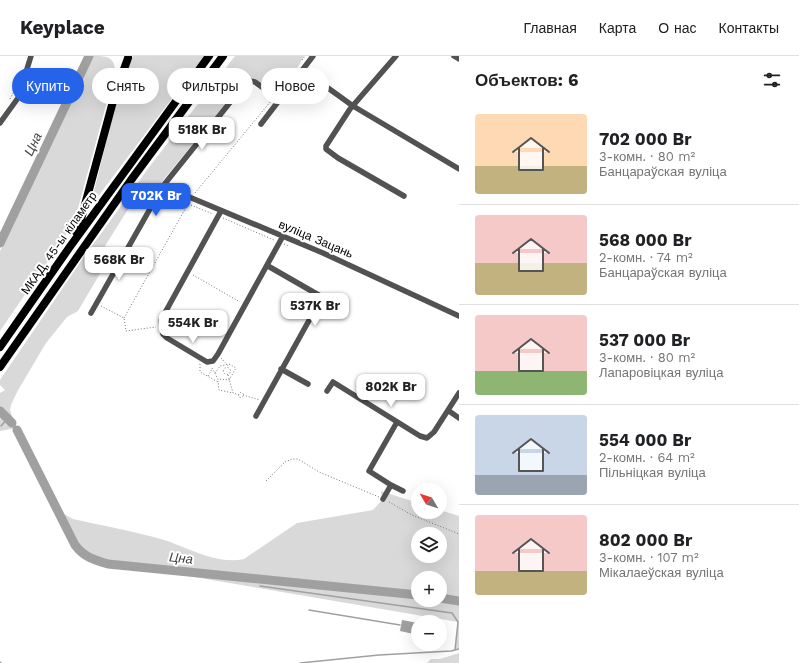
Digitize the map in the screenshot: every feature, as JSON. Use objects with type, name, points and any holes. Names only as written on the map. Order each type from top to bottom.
[{"type":"highway","name":"МКАД, 45-ы кіламетр","points":[[0,347],[69,248],[210,56]]},
{"type":"highway","name":"МКАД, 45-ы кіламетр","points":[[0,367],[130,180],[223,56]]},
{"type":"highway","points":[[69,248],[80,223],[127,57]]},
{"type":"street","points":[[0,123],[18,98],[31,56]]},
{"type":"street","points":[[304,68],[313,56]]},
{"type":"street","points":[[396,56],[353,106],[331,136],[326,149],[338,158],[404,196]]},
{"type":"street","points":[[454,56],[459,59]]},
{"type":"street","points":[[91,314],[163,186],[248,82],[255,82],[261,87]]},
{"type":"street","points":[[329,89],[353,106],[459,169]]},
{"type":"street","points":[[261,124],[275,104]]},
{"type":"street","name":"вуліца Зацань","points":[[163,186],[192,196],[219,214],[283,236],[323,252],[459,316]]},
{"type":"street","points":[[219,214],[164,312],[161,327],[163,334],[172,343],[202,361],[213,361],[218,354],[268,266],[283,236]]},
{"type":"street","points":[[256,416],[322,297],[268,266]]},
{"type":"street","points":[[282,369],[308,384]]},
{"type":"street","points":[[327,391],[333,382],[420,436],[427,438],[434,432],[449,411],[459,393]]},
{"type":"street","points":[[449,411],[459,418]]},
{"type":"street","points":[[397,422],[369,471],[403,491]]},
{"type":"street","points":[[383,499],[391,485]]},
{"type":"path","points":[[9,102],[12,95]]},
{"type":"path","points":[[158,323],[158,327],[126,332],[124,318],[192,196],[268,104]]},
{"type":"path","points":[[163,195],[219,214],[289,246]]},
{"type":"path","points":[[187,271],[246,304]]},
{"type":"path","points":[[100,302],[101,306],[124,318]]},
{"type":"path","points":[[218,354],[228,364],[236,368],[229,380]]},
{"type":"path","points":[[218,382],[200,372],[202,361],[212,368],[218,379],[220,390],[233,393],[241,397],[243,395]]},
{"type":"path","points":[[228,364],[231,372],[228,375]]},
{"type":"path","points":[[215,373],[218,368],[228,364]]},
{"type":"path","points":[[208,376],[212,368]]},
{"type":"path","points":[[230,369],[226,368],[224,371],[225,374],[228,375],[233,393]]},
{"type":"path","points":[[218,379],[229,380]]},
{"type":"path","points":[[239,395],[241,392],[243,395],[264,402]]},
{"type":"path","points":[[266,482],[285,462],[292,459],[298,459],[319,472],[383,499],[412,515],[459,534]]},
{"type":"shaded area","points":[[92,56],[109,58],[115,67],[92,68],[92,104],[106,104],[77,212],[70,229],[0,331],[0,251],[69,104],[84,104],[84,73]]},
{"type":"shaded area","points":[[133,56],[204,56],[195,68],[167,68],[168,104],[90,207],[116,104],[159,104],[159,68],[127,68]]},
{"type":"shaded area","points":[[235,56],[304,56],[298,68],[261,68],[261,83],[253,80],[253,68],[226,68]]},
{"type":"shaded area","points":[[198,104],[225,104],[160,184],[132,203],[105,246],[112,253],[78,311],[67,317],[46,343],[17,392],[10,410],[16,428],[0,431],[0,393],[5,390],[0,385],[0,380],[81,261],[150,166]]},
{"type":"shaded area","points":[[381,491],[411,501],[411,519],[447,519],[447,512],[459,516],[459,649],[455,650],[458,622],[447,620],[447,615],[417,615],[94,560],[81,551],[72,539],[60,512],[73,519],[164,540],[213,558],[234,560],[244,559],[297,523],[373,510],[382,500]]},
{"type":"shaded area","points":[[402,620],[411,622],[411,633],[400,631]]},
{"type":"shaded area","points":[[459,653],[459,663],[427,663],[431,659],[440,659]]},
{"type":"waterway","name":"Цна","points":[[0,243],[89,56]]},
{"type":"waterway","name":"Цна","points":[[0,411],[12,423]]},
{"type":"waterway","points":[[1,426],[8,418]]},
{"type":"waterway","name":"Цна","points":[[17,430],[75,545],[86,555],[94,559],[108,564],[411,594]]},
{"type":"waterway","points":[[260,586],[452,613],[458,622],[455,650]]},
{"type":"waterway","name":"Цна","points":[[447,599],[459,601]]},
{"type":"waterway","points":[[309,610],[400,625]]},
{"type":"waterway","points":[[300,663],[379,655],[451,651],[459,649]]}]
